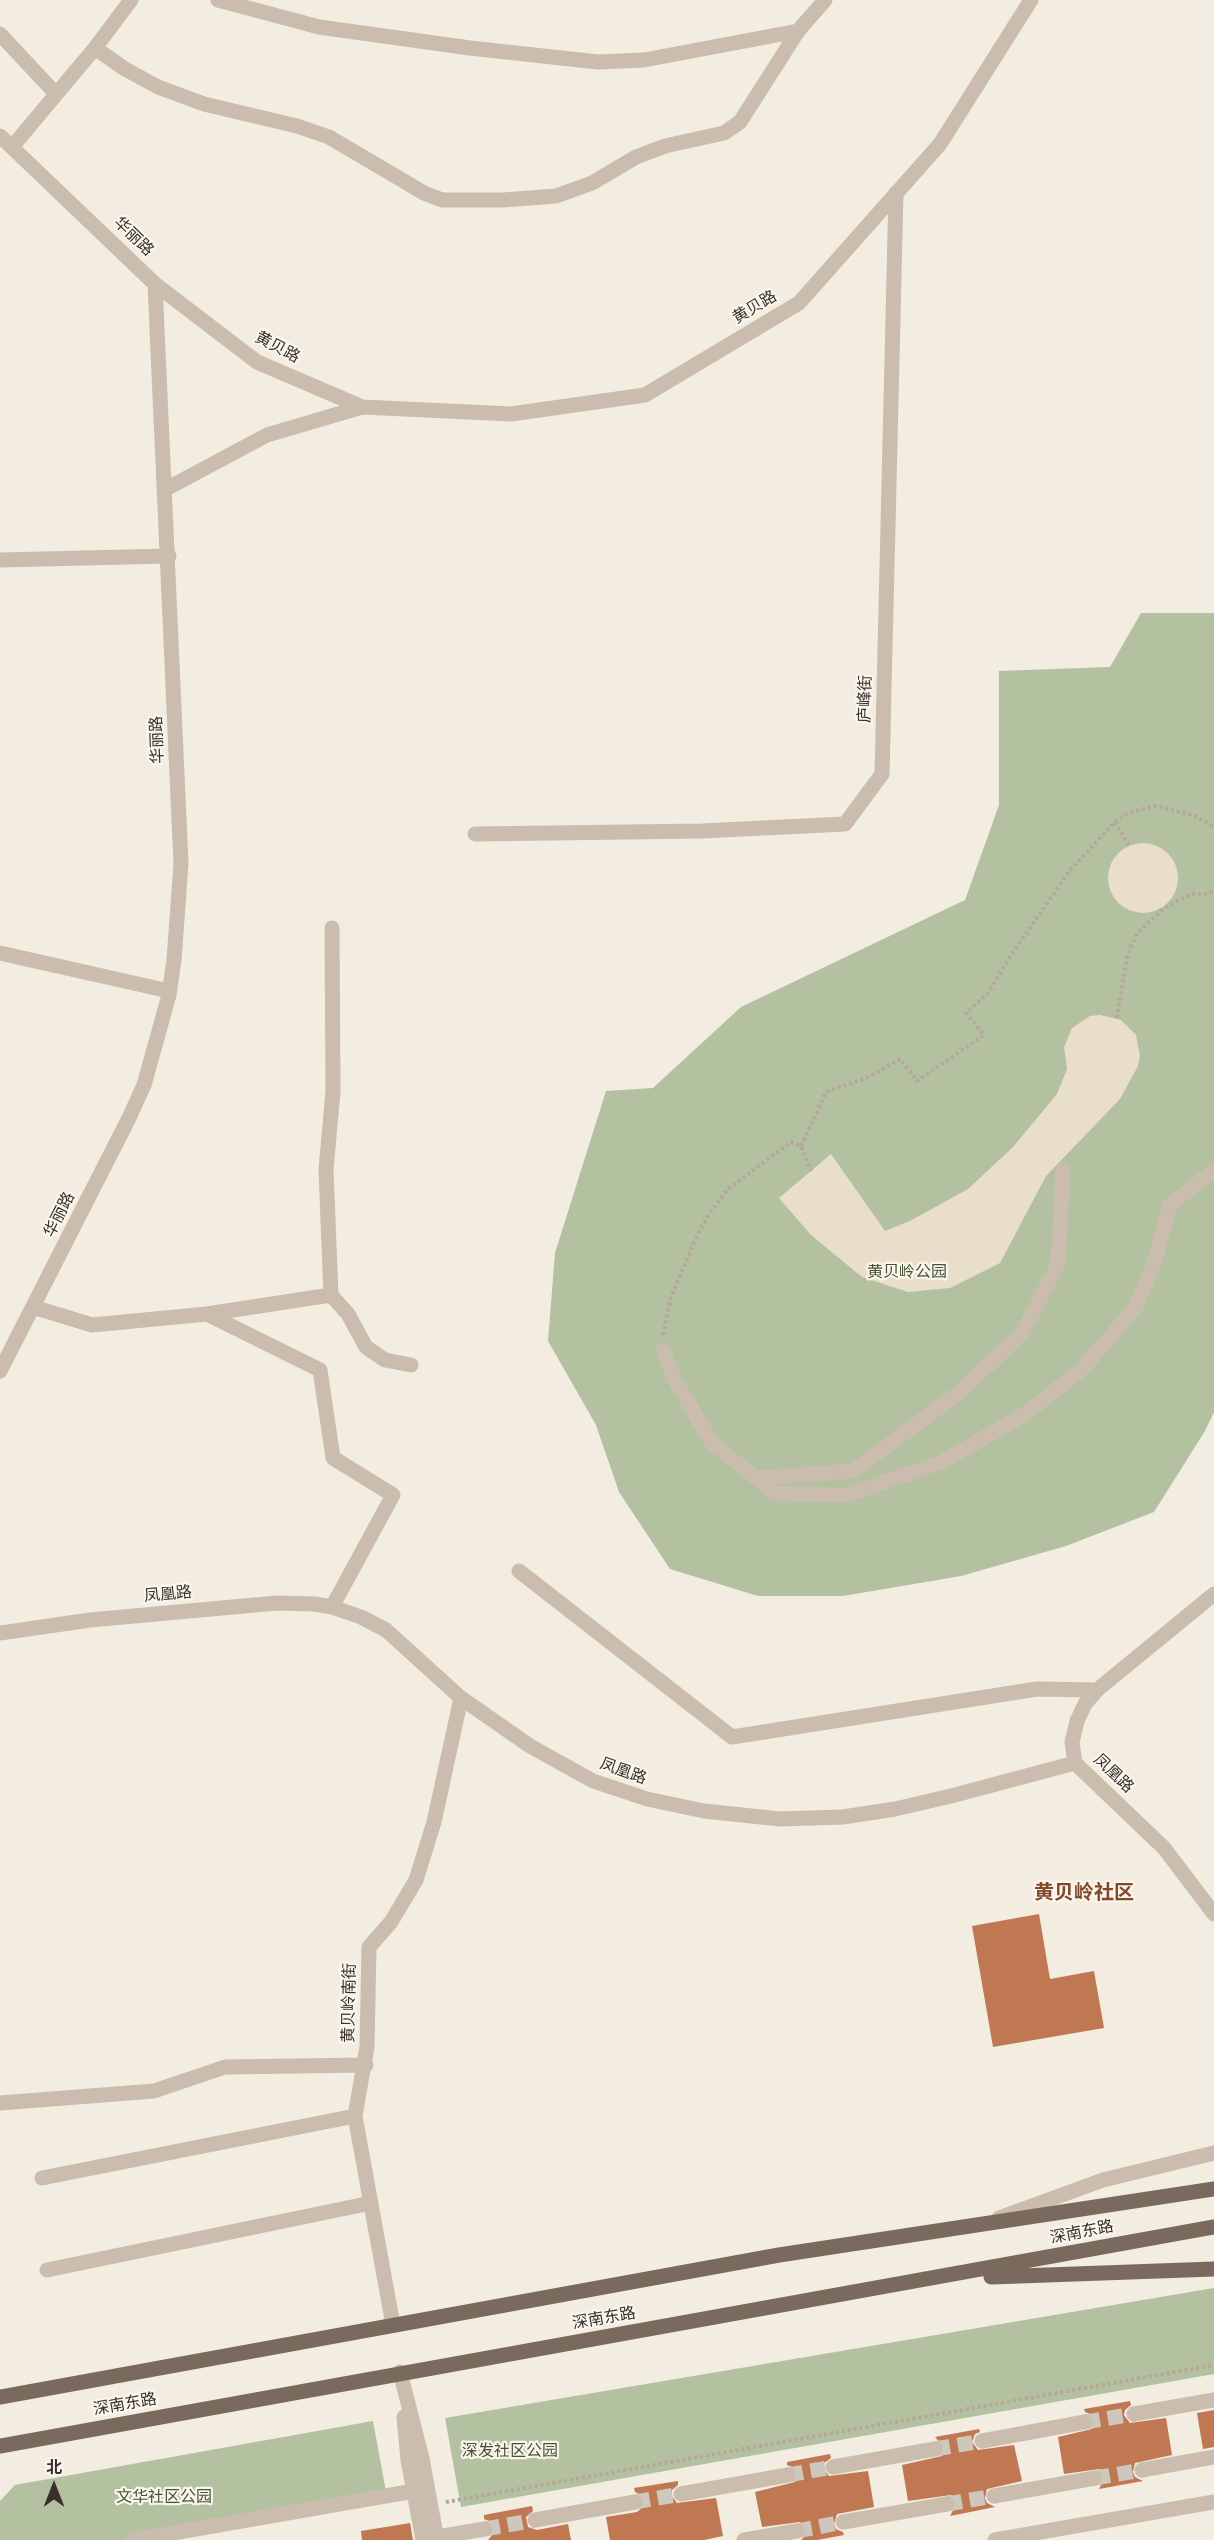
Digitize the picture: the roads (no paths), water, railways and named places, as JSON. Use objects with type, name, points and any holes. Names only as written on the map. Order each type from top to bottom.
[{"type":"main road","points":[[1154,2197],[1214,2179]]},
{"type":"main road","name":"深南东路","points":[[0,2397],[779,2255],[1214,2189]]},
{"type":"main road","name":"深南东路","points":[[0,2446],[400,2372],[940,2278],[1214,2227]]},
{"type":"main road","points":[[940,2278],[1214,2270]]},
{"type":"street","points":[[12,147],[131,0]]},
{"type":"street","points":[[218,0],[319,27],[470,48],[598,62],[644,60],[798,30]]},
{"type":"street","points":[[94,48],[125,69],[167,90],[204,104],[329,136],[424,193],[442,200],[503,200],[556,196],[591,183],[636,157],[665,146],[724,134],[740,122],[798,30],[825,0]]},
{"type":"street","name":"黄贝路","points":[[165,489],[267,435],[362,407],[511,414],[645,395],[798,303],[940,144],[1031,0]]},
{"type":"street","points":[[0,34],[56,94]]},
{"type":"street","name":"华丽路","points":[[0,136],[155,284],[169,556],[181,864],[177,932],[169,991],[153,1058],[133,1110],[0,1371]]},
{"type":"street","name":"庐峰街","points":[[475,834],[702,831],[845,824],[882,774],[896,193]]},
{"type":"street","name":"黄贝路","points":[[155,284],[257,362],[362,407]]},
{"type":"street","points":[[0,560],[169,556]]},
{"type":"street","points":[[332,928],[333,1091],[326,1170],[331,1295],[348,1314],[366,1347],[385,1360],[411,1365]]},
{"type":"street","points":[[0,953],[169,991]]},
{"type":"street","points":[[756,1478],[853,1471],[960,1392],[1023,1332],[1058,1264],[1063,1169]]},
{"type":"street","points":[[663,1351],[677,1384],[712,1443],[775,1493],[847,1495],[942,1462],[1025,1414],[1081,1370],[1136,1306],[1154,1263],[1170,1205],[1214,1170]]},
{"type":"street","points":[[33,1306],[92,1325],[207,1314],[331,1295]]},
{"type":"street","points":[[207,1314],[320,1370],[333,1458],[393,1495],[332,1607]]},
{"type":"street","points":[[519,1571],[732,1737],[1037,1689],[1097,1690]]},
{"type":"street","points":[[1075,1763],[1072,1742],[1077,1721],[1085,1704],[1097,1690],[1214,1594]]},
{"type":"street","name":"凤凰路","points":[[0,1633],[90,1620],[277,1604],[315,1604],[332,1607],[361,1617],[386,1630],[461,1698],[530,1746],[593,1782],[647,1800],[704,1811],[780,1819],[843,1818],[951,1796],[1075,1763],[1164,1848],[1214,1914]]},
{"type":"street","name":"黄贝岭南街","points":[[393,2325],[354,2116],[366,2066],[369,1947],[391,1922],[416,1880],[434,1822],[461,1698]]},
{"type":"street","points":[[0,2103],[154,2091],[225,2067],[366,2066]]},
{"type":"street","points":[[42,2178],[354,2116]]},
{"type":"street","points":[[988,2222],[1103,2180],[1214,2153]]},
{"type":"street","points":[[47,2270],[371,2203]]},
{"type":"street","points":[[400,2372],[408,2460],[414,2491],[432,2539]]},
{"type":"street","points":[[400,2372],[422,2458],[430,2505],[432,2539]]},
{"type":"street","points":[[1134,2414],[1214,2400]]},
{"type":"street","points":[[982,2440],[1085,2422]]},
{"type":"street","points":[[833,2467],[935,2449]]},
{"type":"street","points":[[1142,2470],[1214,2457]]},
{"type":"street","points":[[681,2494],[788,2475]]},
{"type":"street","points":[[994,2496],[1095,2478]]},
{"type":"street","points":[[133,2540],[414,2491]]},
{"type":"street","points":[[535,2520],[635,2502]]},
{"type":"street","points":[[995,2540],[1214,2502]]},
{"type":"street","points":[[843,2522],[947,2504]]},
{"type":"street","points":[[432,2539],[485,2529]]},
{"type":"street","points":[[744,2540],[797,2531]]},
{"type":"tunnel","points":[[1085,2422],[1134,2414]]},
{"type":"tunnel","points":[[935,2449],[982,2441]]},
{"type":"tunnel","points":[[788,2475],[833,2467]]},
{"type":"tunnel","points":[[1095,2478],[1142,2470]]},
{"type":"tunnel","points":[[635,2502],[681,2494]]},
{"type":"tunnel","points":[[947,2504],[994,2496]]},
{"type":"tunnel","points":[[485,2529],[535,2520]]},
{"type":"tunnel","points":[[797,2531],[843,2522]]},
{"type":"district","name":"黄贝岭社区","points":[[1084,1894]]},
{"type":"park label","name":"黄贝岭公园","points":[[907,1273]]},
{"type":"park label","name":"深发社区公园","points":[[510,2452]]},
{"type":"park label","name":"文华社区公园","points":[[164,2498]]}]
